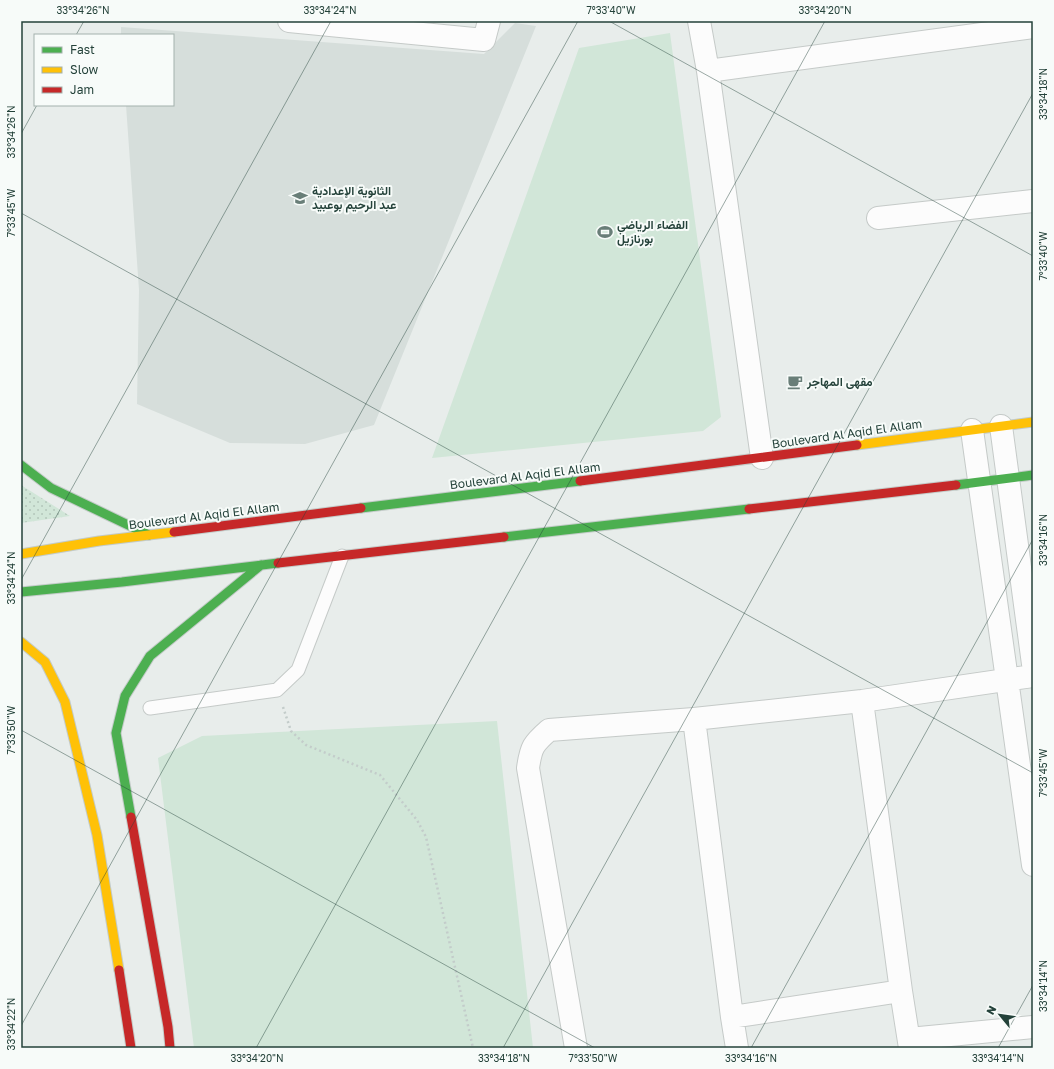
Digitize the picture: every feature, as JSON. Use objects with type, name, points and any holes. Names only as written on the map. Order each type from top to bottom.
[{"type":"main road","name":"Boulevard Al Aqid El Allam","points":[[21,554],[99,541],[762,458],[1033,422]]},
{"type":"main road","points":[[21,465],[51,488],[149,535]]},
{"type":"main road","points":[[21,592],[122,582],[1033,475]]},
{"type":"main road","points":[[170,1048],[168,1027],[116,733],[125,696],[150,656],[261,565]]},
{"type":"main road","points":[[21,642],[46,662],[65,702],[96,835],[131,1048]]},
{"type":"street","points":[[289,21],[484,40],[489,21]]},
{"type":"street","points":[[700,21],[762,458]]},
{"type":"street","points":[[708,70],[1033,27]]},
{"type":"street","points":[[878,218],[1033,201]]},
{"type":"street","points":[[1001,426],[1033,664]]},
{"type":"street","points":[[972,430],[1033,865]]},
{"type":"street","points":[[576,1048],[528,768],[530,754],[537,741],[549,730],[694,719],[862,701],[1033,676]]},
{"type":"street","points":[[862,701],[909,1043],[1033,1027]]},
{"type":"street","points":[[694,719],[737,1048]]},
{"type":"street","points":[[732,1017],[901,991]]},
{"type":"lane","points":[[150,708],[277,690],[298,670],[342,556]]},
{"type":"path","points":[[277,690],[291,731],[306,745],[380,775],[417,820],[426,837],[473,1048]]},
{"type":"shaded area","name":"الثانوية الإعدادية عبد الرحيم بوعبيد","points":[[515,23],[536,26],[374,425],[305,444],[230,443],[137,404],[139,290],[126,106],[174,106],[174,34],[121,34],[121,27],[484,54]]},
{"type":"green space","name":"الفضاء الرياضي بورنازيل","points":[[670,33],[721,417],[703,431],[432,458],[579,48]]},
{"type":"green space","points":[[21,485],[70,516],[21,523]]},
{"type":"green space","points":[[497,721],[533,1048],[194,1048],[158,758],[202,736]]},
{"type":"traffic: fast","points":[[21,465],[51,488],[149,535]]},
{"type":"traffic: fast","points":[[956,485],[1033,475]]},
{"type":"traffic: fast","points":[[361,508],[580,481]]},
{"type":"traffic: fast","points":[[504,537],[749,509]]},
{"type":"traffic: fast","points":[[21,592],[122,582],[278,563]]},
{"type":"traffic: fast","points":[[131,817],[116,733],[125,696],[150,656],[261,565]]},
{"type":"traffic: slow","points":[[857,445],[1033,422]]},
{"type":"traffic: slow","points":[[21,554],[99,541],[174,532]]},
{"type":"traffic: slow","points":[[21,642],[45,662],[65,702],[97,835],[119,970]]},
{"type":"traffic: jam","points":[[580,481],[857,445]]},
{"type":"traffic: jam","points":[[749,509],[956,485]]},
{"type":"traffic: jam","points":[[174,532],[361,508]]},
{"type":"traffic: jam","points":[[278,563],[504,537]]},
{"type":"traffic: jam","points":[[131,817],[168,1027],[170,1048]]},
{"type":"traffic: jam","points":[[119,970],[131,1048]]},
{"type":"place","name":"الثانوية الإعدادية عبد الرحيم بوعبيد","points":[[300,198]]},
{"type":"place","name":"الفضاء الرياضي بورنازيل","points":[[605,232]]},
{"type":"place","name":"مقهى المهاجر","points":[[795,382]]}]
